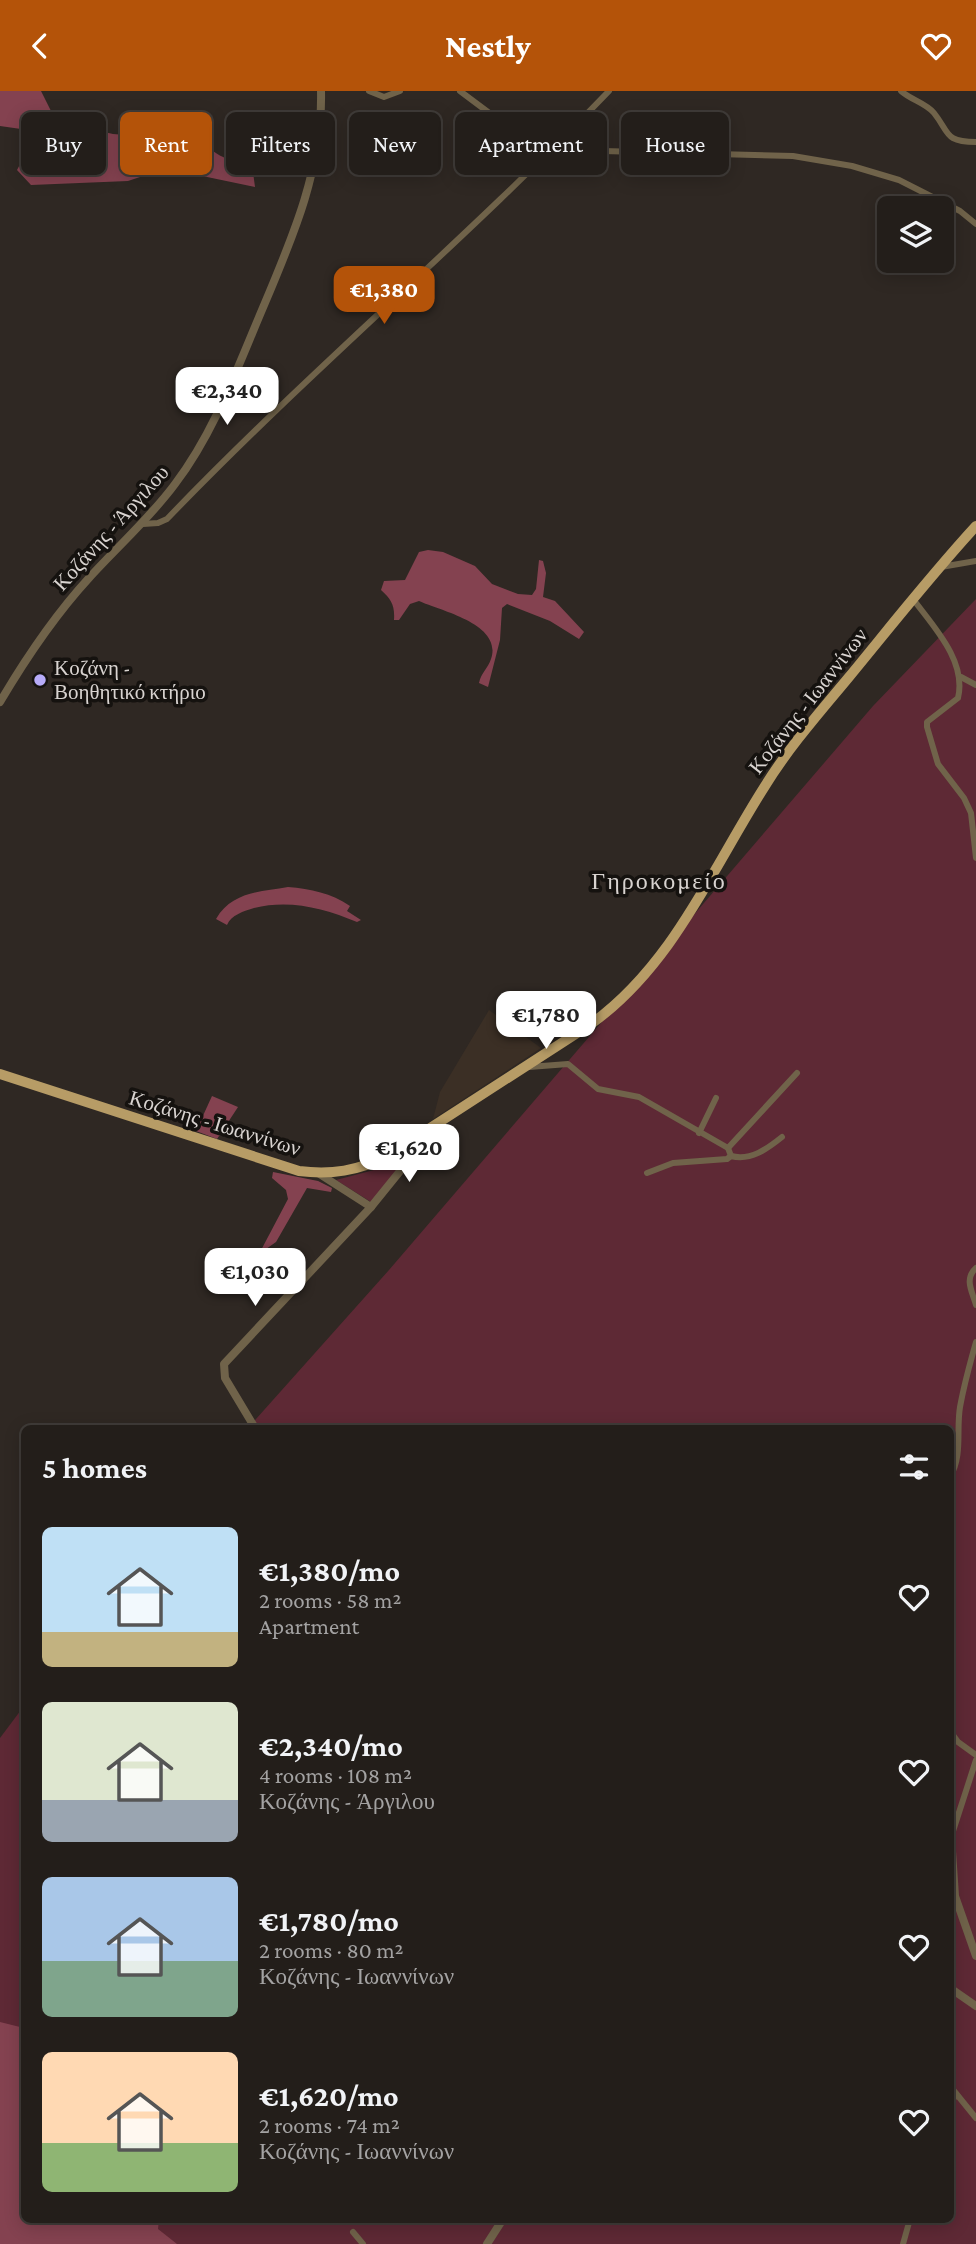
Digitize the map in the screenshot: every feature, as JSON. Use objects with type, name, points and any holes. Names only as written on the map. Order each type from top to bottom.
[{"type":"main road","name":"Κοζάνης - Ιωαννίνων","points":[[0,1074],[262,1160],[318,1173],[349,1171],[371,1164],[606,1013],[654,965],[789,750],[912,599],[976,526]]},
{"type":"street","name":"Κοζάνης - Άργιλου","points":[[0,702],[59,613],[90,577],[143,524],[182,475],[210,428],[271,287],[311,179],[321,124],[321,91]]},
{"type":"street","points":[[369,91],[384,97],[400,91]]},
{"type":"street","points":[[460,91],[488,112]]},
{"type":"street","points":[[588,112],[609,91]]},
{"type":"street","points":[[901,91],[932,111],[947,135],[954,140],[976,142]]},
{"type":"street","points":[[607,150],[621,153],[722,152],[832,161],[899,180],[960,211],[976,224]]},
{"type":"street","points":[[143,524],[167,519],[295,391],[524,175]]},
{"type":"street","points":[[939,567],[976,561]]},
{"type":"street","points":[[912,599],[948,649],[961,677],[958,698],[927,722],[927,727],[938,764],[964,798],[971,813],[976,858]]},
{"type":"street","points":[[961,677],[976,685]]},
{"type":"street","points":[[524,1067],[568,1064],[598,1089],[639,1097],[728,1148],[731,1156]]},
{"type":"street","points":[[728,1148],[797,1073]]},
{"type":"street","points":[[699,1133],[716,1098]]},
{"type":"street","points":[[253,1425],[225,1378],[224,1364],[371,1207],[440,1122]]},
{"type":"street","points":[[647,1173],[673,1163],[727,1159],[731,1156],[743,1158],[761,1152],[782,1137]]},
{"type":"street","points":[[318,1173],[371,1207]]},
{"type":"street","points":[[976,1268],[969,1277],[970,1290],[976,1305]]},
{"type":"street","points":[[954,1470],[960,1447],[960,1410],[976,1342]]},
{"type":"street","points":[[954,1736],[976,1757],[954,1828]]},
{"type":"street","points":[[954,1887],[976,1956]]},
{"type":"street","points":[[954,1991],[976,2006]]},
{"type":"street","points":[[954,2091],[976,2118]]},
{"type":"street","points":[[954,2098],[956,2094]]},
{"type":"street","points":[[487,2244],[500,2223]]},
{"type":"street","points":[[903,2244],[909,2223]]},
{"type":"street","points":[[353,2232],[363,2244]]},
{"type":"shaded area","points":[[0,91],[41,91],[52,112],[21,112],[21,129],[0,126]]},
{"type":"shaded area","points":[[106,132],[120,135],[120,175],[146,175],[128,181],[31,185],[22,175],[106,175]]},
{"type":"shaded area","points":[[212,150],[226,158],[226,175],[253,175],[255,187],[198,175],[212,175]]},
{"type":"shaded area","points":[[419,552],[443,552],[475,566],[492,584],[518,594],[532,595],[536,589],[539,560],[543,561],[546,573],[543,597],[555,601],[584,632],[579,639],[550,621],[507,604],[502,608],[500,640],[488,687],[479,683],[491,659],[492,647],[488,637],[479,628],[419,601],[410,604],[399,620],[394,620],[392,603],[381,590],[384,581],[405,580]]},
{"type":"shaded area","points":[[976,599],[976,2244],[0,2244],[0,1738],[21,1710],[21,2223],[954,2223],[954,1425],[251,1425],[389,1270],[873,706]]},
{"type":"shaded area","points":[[288,887],[313,890],[336,898],[350,906],[347,911],[361,920],[357,922],[306,906],[280,904],[242,912],[227,925],[216,919],[222,910],[238,898]]},
{"type":"shaded area","points":[[489,1010],[541,1048],[433,1119],[440,1092]]},
{"type":"shaded area","points":[[212,1096],[238,1107],[217,1139],[196,1131]]},
{"type":"shaded area","points":[[403,1154],[392,1180],[371,1202],[336,1180],[374,1170]]},
{"type":"shaded area","points":[[273,1172],[318,1181],[332,1188],[331,1192],[307,1188],[276,1242],[259,1254],[288,1199],[286,1190],[272,1178]]},
{"type":"shaded area","points":[[0,2022],[21,2027],[21,2223],[159,2223],[158,2229],[177,2244],[0,2244]]},
{"type":"place","name":"Κοζάνη - Βοηθητικό κτήριο","points":[[40,680]]},
{"type":"district","name":"Γηροκομείο","points":[[659,880]]}]
